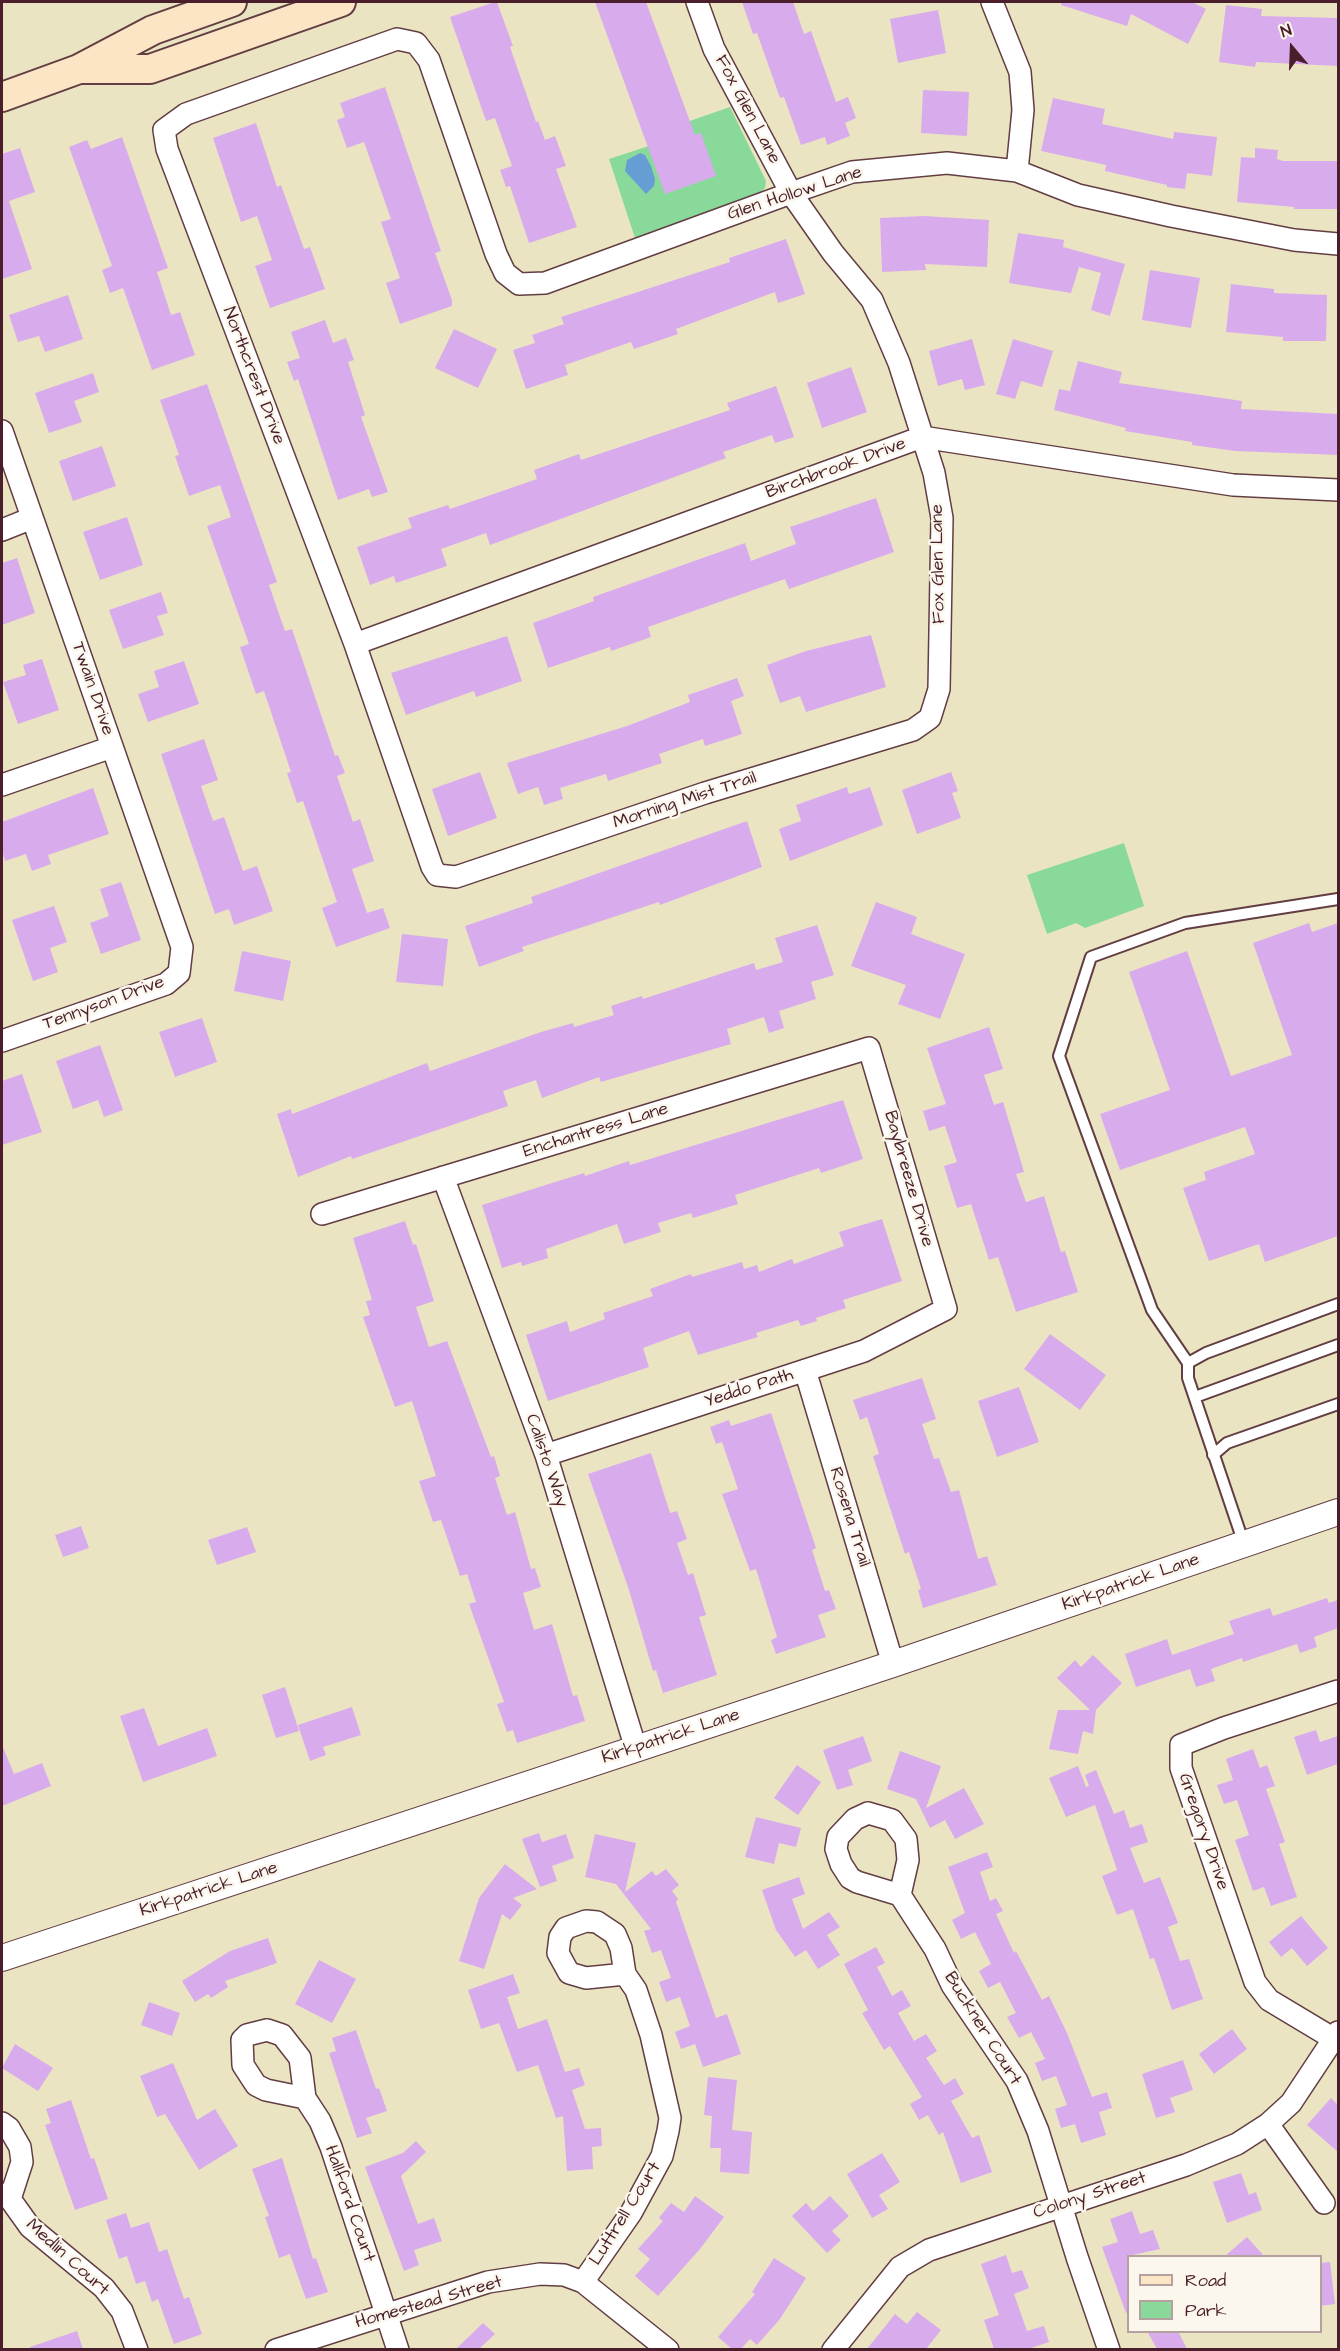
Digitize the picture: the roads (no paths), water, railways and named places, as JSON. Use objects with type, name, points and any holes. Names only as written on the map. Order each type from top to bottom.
[{"type":"main road","points":[[2,97],[79,69],[153,30],[232,2]]},
{"type":"main road","points":[[79,69],[150,69],[341,2]]},
{"type":"street","name":"Fox Glen Lane","points":[[698,2],[714,49],[791,193],[833,253],[872,300],[899,363],[934,473],[942,518],[939,689],[930,718]]},
{"type":"street","points":[[992,2],[1020,72],[1023,110],[1017,171]]},
{"type":"street","name":"Northcrest Drive","points":[[437,875],[432,867],[356,644],[167,149],[164,130],[186,114],[397,39],[416,43],[429,60],[455,141]]},
{"type":"street","name":"Glen Hollow Lane","points":[[455,141],[496,254],[505,273],[519,284],[545,283],[852,172],[947,163],[1017,171],[1078,195],[1148,211],[1294,240],[1338,244]]},
{"type":"street","name":"Twain Drive","points":[[2,431],[182,947]]},
{"type":"street","name":"Birchbrook Drive","points":[[356,644],[922,437],[1233,485],[1338,490]]},
{"type":"street","points":[[2,530],[32,518]]},
{"type":"street","name":"Morning Mist Trail","points":[[437,875],[456,877],[705,793],[913,730],[930,718]]},
{"type":"street","points":[[2,785],[112,747]]},
{"type":"street","name":"Tennyson Drive","points":[[2,1041],[166,984],[179,973],[182,947]]},
{"type":"street","name":"Enchantress Lane","points":[[322,1214],[869,1048]]},
{"type":"street","name":"Baybreeze Drive","points":[[869,1048],[946,1309]]},
{"type":"street","name":"Calisto Way","points":[[443,1177],[546,1455],[636,1749]]},
{"type":"street","name":"Yeddo Path","points":[[546,1455],[864,1351],[946,1309]]},
{"type":"street","name":"Rosena Trail","points":[[805,1370],[893,1664]]},
{"type":"street","name":"Kirkpatrick Lane","points":[[2,1959],[893,1664],[1338,1512]]},
{"type":"street","name":"Gregory Drive","points":[[1336,2036],[1269,2000],[1255,1982],[1181,1768],[1181,1745],[1224,1728],[1338,1691]]},
{"type":"street","name":"Buckner Court","points":[[900,1895],[935,1949],[952,1984],[1017,2081],[1038,2131],[1109,2349]]},
{"type":"street","name":"Luttrell Court","points":[[583,2282],[631,2213],[662,2156],[668,2131],[669,2118],[651,2036],[636,1990],[625,1974]]},
{"type":"street","name":"Colony Street","points":[[833,2349],[900,2267],[929,2250],[1186,2165],[1237,2144],[1268,2124],[1291,2103],[1336,2036]]},
{"type":"street","name":"Hallford Court","points":[[305,2098],[320,2121],[331,2148],[398,2349]]},
{"type":"street","name":"Medlin Court","points":[[2,2123],[9,2128],[20,2147],[22,2162],[6,2197],[30,2227],[104,2288],[122,2311],[137,2349]]},
{"type":"street","points":[[1268,2124],[1324,2203]]},
{"type":"street","name":"Homestead Street","points":[[276,2349],[488,2282],[540,2274],[564,2275],[583,2282],[668,2349]]},
{"type":"lane","points":[[1244,1544],[1188,1377],[1188,1363],[1152,1310],[1059,1056],[1091,957],[1185,923],[1338,899]]},
{"type":"lane","points":[[1188,1363],[1206,1353],[1338,1304]]},
{"type":"lane","points":[[1195,1397],[1338,1345]]},
{"type":"lane","points":[[1213,1455],[1227,1443],[1338,1404]]},
{"type":"water","points":[[640,153],[645,155],[655,179],[654,186],[646,194],[625,171],[627,160]]}]
